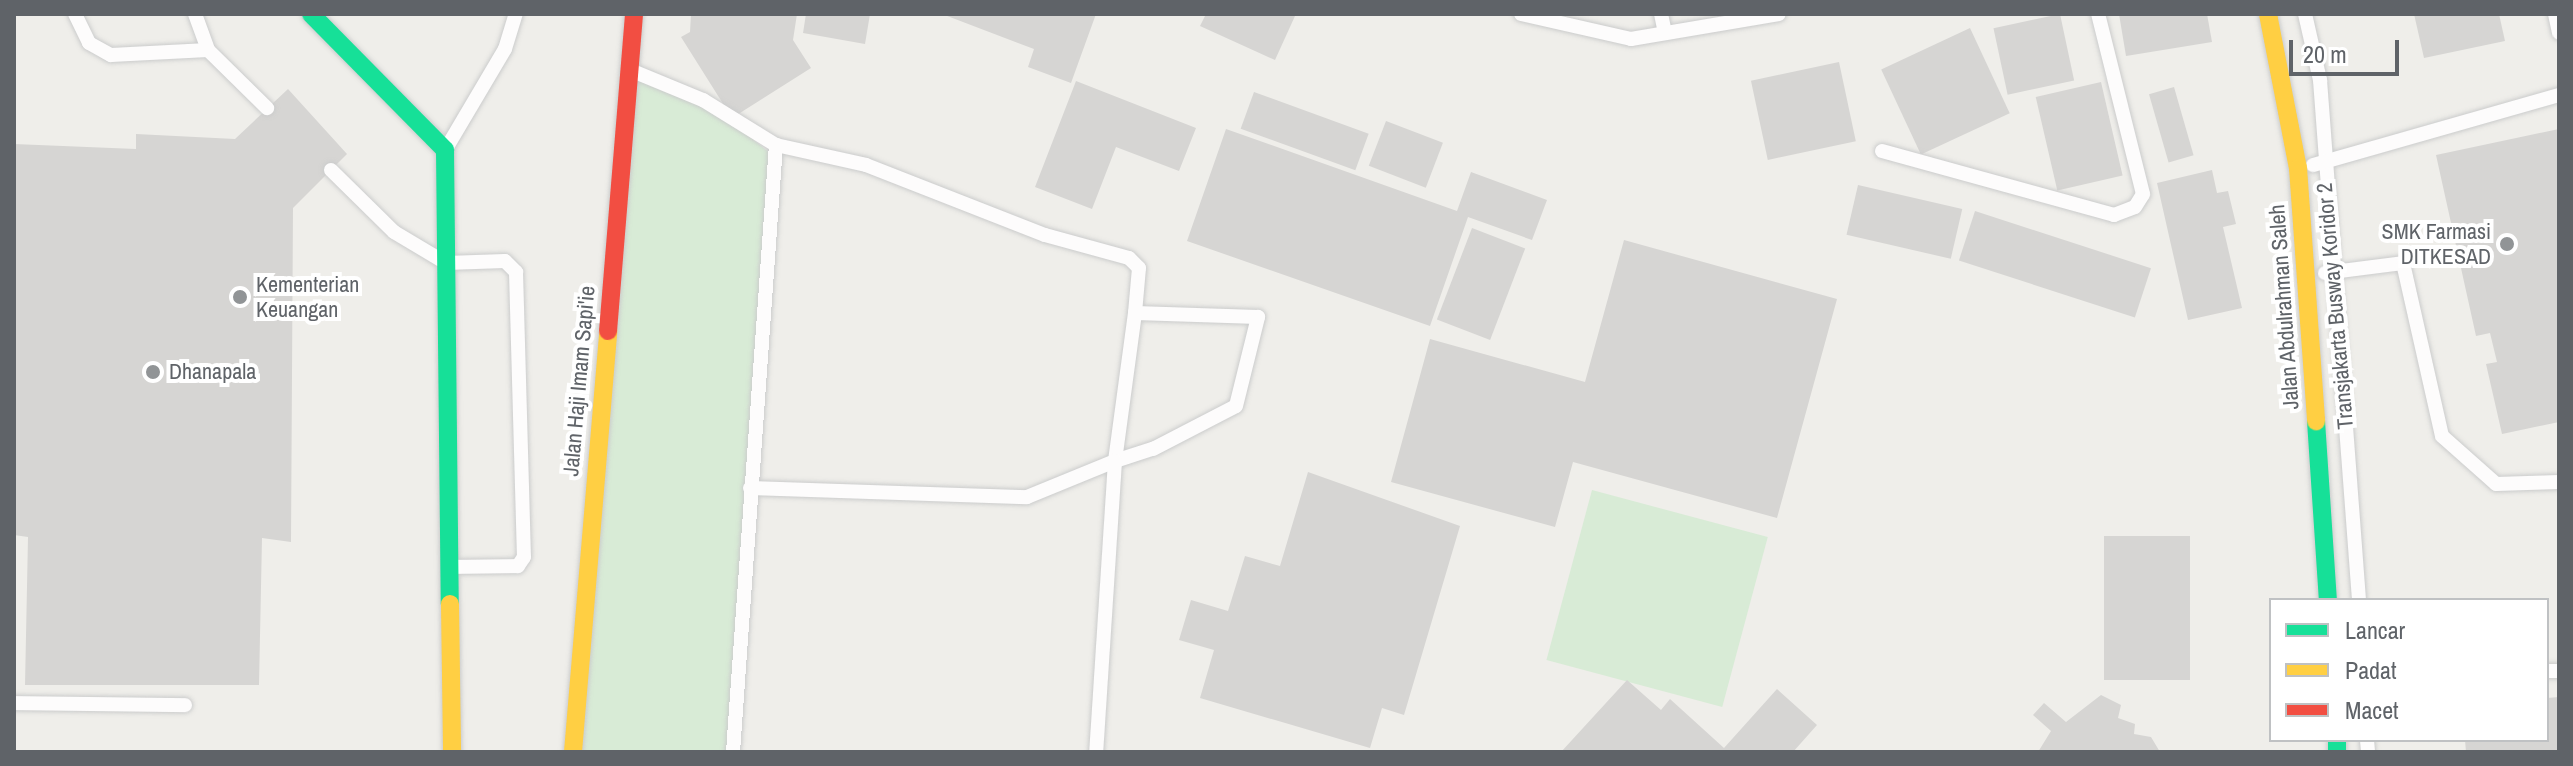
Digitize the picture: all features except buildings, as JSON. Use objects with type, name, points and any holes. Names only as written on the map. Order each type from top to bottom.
[{"type":"street","points":[[311,14],[445,150],[452,752]]},
{"type":"street","name":"Jalan Haji Imam Sapi'ie","points":[[573,752],[634,14]]},
{"type":"street","name":"Jalan Abdulrahman Saleh","points":[[2268,14],[2298,168],[2328,598]]},
{"type":"lane","points":[[75,14],[89,43],[111,55],[208,50]]},
{"type":"lane","points":[[195,14],[208,50],[267,108]]},
{"type":"lane","points":[[445,150],[505,49],[516,14]]},
{"type":"lane","points":[[1521,14],[1631,39],[1779,14]]},
{"type":"lane","points":[[1661,14],[1665,33]]},
{"type":"lane","points":[[1882,151],[2114,215],[2135,207],[2143,194],[2098,14]]},
{"type":"lane","name":"Transjakarta Busway Koridor 2","points":[[2305,14],[2320,80],[2322,164],[2359,598]]},
{"type":"lane","points":[[2555,14],[2559,33]]},
{"type":"lane","points":[[631,70],[703,100],[776,145],[866,165],[1045,235],[1129,258],[1139,268],[1115,461],[1096,752]]},
{"type":"lane","points":[[2298,168],[2322,164],[2559,95]]},
{"type":"lane","points":[[733,752],[776,145]]},
{"type":"lane","points":[[331,170],[394,232],[446,263],[505,261],[516,272],[524,557],[518,566],[450,567]]},
{"type":"lane","points":[[2306,276],[2403,263],[2442,436],[2496,484],[2559,482]]},
{"type":"lane","points":[[750,488],[1027,497],[1236,406],[1261,326],[1252,314],[1135,313]]},
{"type":"lane","points":[[14,703],[185,705]]},
{"type":"green space","points":[[631,70],[703,100],[775,157],[731,752],[576,752]]},
{"type":"green space","points":[[1592,490],[1768,537],[1722,707],[1546,660]]},
{"type":"traffic: fast","points":[[311,14],[445,150],[450,604]]},
{"type":"traffic: fast","points":[[2316,421],[2328,598]]},
{"type":"traffic: fast","points":[[2337,742],[2337,752]]},
{"type":"traffic: slow","points":[[2268,14],[2298,168],[2316,421]]},
{"type":"traffic: slow","points":[[573,752],[608,331]]},
{"type":"traffic: slow","points":[[450,604],[452,752]]},
{"type":"traffic: jam","points":[[608,331],[634,14]]},
{"type":"place","name":"SMK Farmasi DITKESAD","points":[[2507,244]]},
{"type":"place","name":"Kementerian Keuangan","points":[[240,297]]},
{"type":"place","name":"Dhanapala","points":[[153,372]]}]
